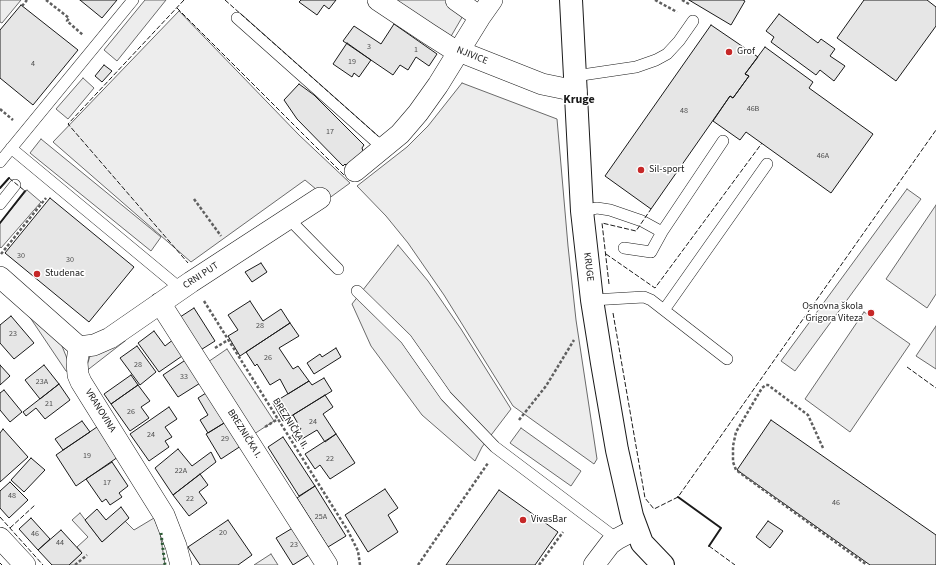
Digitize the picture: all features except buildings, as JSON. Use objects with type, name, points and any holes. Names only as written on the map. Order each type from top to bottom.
[{"type":"street","name":"NJIVICE","points":[[378,0],[429,34],[460,52],[542,84],[553,87],[576,84]]},
{"type":"street","points":[[456,0],[480,16]]},
{"type":"street","points":[[355,171],[400,134],[418,113],[460,52],[480,16],[492,0]]},
{"type":"street","name":"KRUGE","points":[[571,0],[582,211],[592,300],[602,363],[617,450],[627,497],[636,529],[646,549],[663,565]]},
{"type":"street","name":"CRNI PUT","points":[[79,347],[94,345],[110,338],[181,289],[320,198]]},
{"type":"street","points":[[0,277],[79,347]]},
{"type":"street","name":"BREZNIČKA I.","points":[[160,303],[327,565]]},
{"type":"street","name":"VRANOVINA","points":[[79,347],[77,362],[78,375],[81,382],[164,515],[176,546],[181,565]]},
{"type":"street","points":[[594,565],[610,544],[616,539],[636,529]]},
{"type":"street","points":[[0,538],[24,565]]},
{"type":"lane","points":[[0,162],[133,0]]},
{"type":"lane","points":[[237,18],[383,148]]},
{"type":"lane","points":[[576,84],[656,60],[667,54],[679,41],[693,21]]},
{"type":"lane","points":[[624,248],[651,252],[662,232],[723,141]]},
{"type":"lane","points":[[11,148],[181,289]]},
{"type":"lane","points":[[664,310],[767,164]]},
{"type":"lane","points":[[0,204],[15,185]]},
{"type":"lane","points":[[582,211],[597,208],[610,210],[642,221],[662,232]]},
{"type":"lane","points":[[289,219],[338,269]]},
{"type":"lane","points":[[357,291],[406,339],[446,396],[495,447],[616,539]]},
{"type":"lane","points":[[592,300],[644,297],[651,300],[727,359]]},
{"type":"path","points":[[22,6],[27,0]]},
{"type":"path","points":[[46,0],[68,18],[67,21],[86,37]]},
{"type":"path","points":[[0,109],[16,122]]},
{"type":"path","points":[[1,254],[56,186]]},
{"type":"path","points":[[194,199],[225,241]]},
{"type":"path","name":"BREZNIČKA II.","points":[[203,301],[348,531],[358,551],[360,565]]},
{"type":"path","points":[[520,420],[546,386],[575,339]]},
{"type":"path","points":[[823,448],[808,414],[766,385],[762,388],[736,432],[733,446],[734,462],[736,470],[867,565]]},
{"type":"path","points":[[418,565],[490,459]]},
{"type":"path","points":[[539,565],[563,532]]},
{"type":"path","points":[[75,565],[87,555]]},
{"type":"shaded area","points":[[0,0],[21,0],[2,23],[0,22]]},
{"type":"shaded area","points":[[145,0],[166,0],[117,61],[104,50]]},
{"type":"shaded area","points":[[396,0],[445,0],[464,14],[450,38]]},
{"type":"shaded area","points":[[179,11],[299,135],[350,183],[328,199],[305,180],[191,262],[53,142]]},
{"type":"shaded area","points":[[83,78],[94,88],[68,119],[56,109]]},
{"type":"shaded area","points":[[462,83],[557,119],[576,320],[597,459],[594,464],[513,406],[444,295],[408,243],[386,216],[357,186],[407,147],[428,126]]},
{"type":"shaded area","points":[[41,139],[161,237],[151,251],[30,153]]},
{"type":"shaded area","points":[[907,189],[921,199],[795,371],[781,361]]},
{"type":"shaded area","points":[[27,190],[41,202],[1,248],[0,223]]},
{"type":"shaded area","points":[[936,205],[936,294],[927,308],[886,279]]},
{"type":"shaded area","points":[[398,245],[428,281],[461,329],[511,409],[482,447],[475,461],[422,415],[371,346],[352,304]]},
{"type":"shaded area","points":[[23,307],[62,346],[68,361],[69,372],[66,371]]},
{"type":"shaded area","points":[[864,312],[910,344],[850,432],[805,399]]},
{"type":"shaded area","points":[[936,326],[936,369],[916,356]]},
{"type":"shaded area","points":[[125,341],[85,372],[90,356]]},
{"type":"shaded area","points":[[227,349],[274,421],[251,436],[205,364]]},
{"type":"shaded area","points":[[521,428],[581,471],[571,486],[510,443]]},
{"type":"shaded area","points":[[80,513],[102,542],[125,521],[134,530],[154,518],[160,532],[165,565],[69,565],[82,553],[77,547],[88,537],[72,520]]},
{"type":"shaded area","points":[[271,554],[278,565],[254,565]]},
{"type":"hedge","points":[[161,533],[165,565]]},
{"type":"fence","points":[[184,0],[68,124],[188,263]]},
{"type":"fence","points":[[225,0],[378,136]]},
{"type":"fence","points":[[177,8],[345,176]]},
{"type":"fence","points":[[613,313],[645,498],[654,509],[678,497],[936,130]]},
{"type":"fence","points":[[606,254],[655,288],[762,143]]},
{"type":"fence","points":[[9,178],[25,191]]},
{"type":"fence","points":[[609,284],[602,223],[636,231],[651,209]]},
{"type":"fence","points":[[907,367],[936,388]]},
{"type":"fence","points":[[10,528],[35,505]]},
{"type":"fence","points":[[0,517],[43,565]]},
{"type":"fence","points":[[709,546],[735,565]]},
{"type":"wall","points":[[0,188],[9,178]]},
{"type":"wall","points":[[0,223],[25,191]]},
{"type":"wall","points":[[678,497],[721,528],[709,546]]},
{"type":"place","name":"Grof","points":[[729,52]]},
{"type":"place","name":"Sil-sport","points":[[641,170]]},
{"type":"place","name":"Studenac","points":[[37,274]]},
{"type":"place","name":"Osnovna škola Grigora Viteza","points":[[871,313]]},
{"type":"place","name":"VivasBar","points":[[523,520]]},
{"type":"district","name":"Kruge","points":[[579,100]]}]
